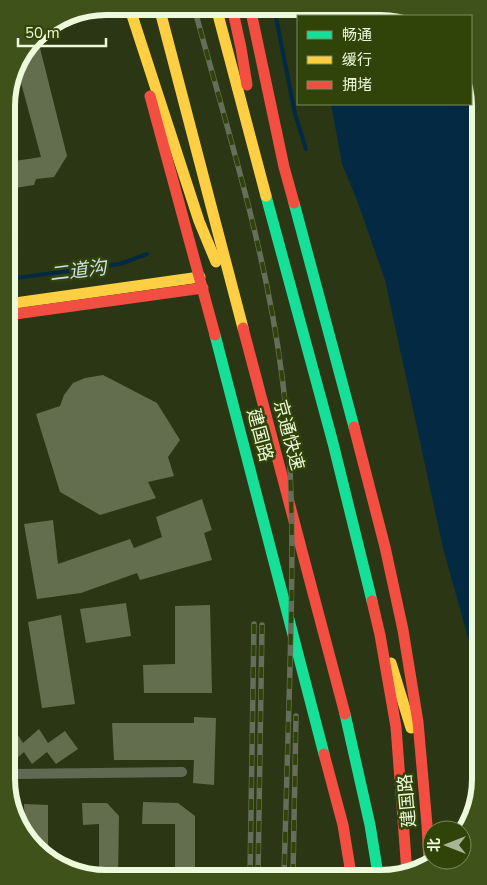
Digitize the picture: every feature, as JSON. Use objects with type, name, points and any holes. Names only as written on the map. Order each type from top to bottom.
[{"type":"main road","name":"建国路","points":[[128,15],[202,283],[343,825],[350,870]]},
{"type":"main road","points":[[133,15],[200,221],[243,326]]},
{"type":"main road","name":"京通快速","points":[[161,15],[351,740],[370,825],[377,870]]},
{"type":"main road","points":[[218,15],[334,443],[380,635],[396,728],[407,866]]},
{"type":"main road","points":[[234,15],[241,48],[258,167]]},
{"type":"main road","name":"建国路","points":[[252,15],[284,167],[387,556],[403,630],[418,722],[427,820]]},
{"type":"main road","points":[[15,303],[202,283]]},
{"type":"main road","points":[[15,314],[202,283]]},
{"type":"main road","points":[[380,635],[395,675],[421,760]]},
{"type":"street","points":[[15,774],[182,772]]},
{"type":"water","points":[[331,105],[472,105],[472,652],[443,548],[385,280],[357,200],[342,164]]},
{"type":"building","points":[[39,45],[67,156],[54,177],[36,179],[34,185],[15,188],[15,161],[41,157],[20,78],[27,61]]},
{"type":"building","points":[[103,375],[157,403],[180,440],[168,457],[174,476],[148,482],[156,498],[100,515],[60,492],[36,414],[60,406],[64,395],[73,383],[85,378]]},
{"type":"building","points":[[202,499],[212,530],[204,533],[212,560],[140,580],[137,573],[81,593],[37,599],[24,524],[53,520],[58,564],[130,539],[134,548],[162,537],[156,517]]},
{"type":"building","points":[[126,603],[131,636],[86,643],[80,609]]},
{"type":"building","points":[[210,605],[212,693],[144,693],[143,665],[175,664],[175,606]]},
{"type":"building","points":[[61,615],[75,704],[42,708],[28,622]]},
{"type":"building","points":[[194,717],[216,718],[214,785],[193,783],[194,760],[114,760],[112,723],[194,723]]},
{"type":"building","points":[[39,729],[48,743],[65,731],[78,749],[56,764],[47,752],[32,764],[24,752],[15,760],[15,730],[23,743]]},
{"type":"building","points":[[143,802],[178,803],[195,816],[195,870],[175,869],[175,824],[142,824]]},
{"type":"building","points":[[82,803],[107,803],[119,816],[118,870],[99,869],[99,824],[83,825]]},
{"type":"building","points":[[24,804],[48,805],[48,849],[38,839],[25,820]]},
{"type":"waterway","name":"二道沟","points":[[276,15],[295,114],[306,149]]},
{"type":"waterway","name":"二道沟","points":[[15,278],[120,264],[147,254]]},
{"type":"railway","points":[[196,15],[256,236],[275,329],[282,376],[289,458],[292,540],[284,870]]},
{"type":"railway","points":[[250,870],[254,624]]},
{"type":"railway","points":[[258,870],[262,625]]},
{"type":"railway","points":[[293,870],[296,716]]},
{"type":"traffic: fast","points":[[266,196],[333,443],[372,601]]},
{"type":"traffic: fast","points":[[294,203],[354,427]]},
{"type":"traffic: fast","points":[[215,335],[324,754]]},
{"type":"traffic: fast","points":[[345,714],[370,825],[377,870]]},
{"type":"traffic: slow","points":[[132,15],[199,221],[216,262]]},
{"type":"traffic: slow","points":[[161,15],[243,328]]},
{"type":"traffic: slow","points":[[218,15],[266,196]]},
{"type":"traffic: slow","points":[[15,303],[200,277]]},
{"type":"traffic: slow","points":[[391,663],[411,728]]},
{"type":"traffic: jam","points":[[234,15],[247,85]]},
{"type":"traffic: jam","points":[[252,15],[284,167],[294,203]]},
{"type":"traffic: jam","points":[[150,96],[215,335]]},
{"type":"traffic: jam","points":[[15,314],[203,288]]},
{"type":"traffic: jam","points":[[243,328],[345,714]]},
{"type":"traffic: jam","points":[[354,427],[385,547],[403,630],[418,722],[427,820]]},
{"type":"traffic: jam","points":[[372,601],[396,727],[406,866]]},
{"type":"traffic: jam","points":[[324,754],[343,825],[350,870]]}]
